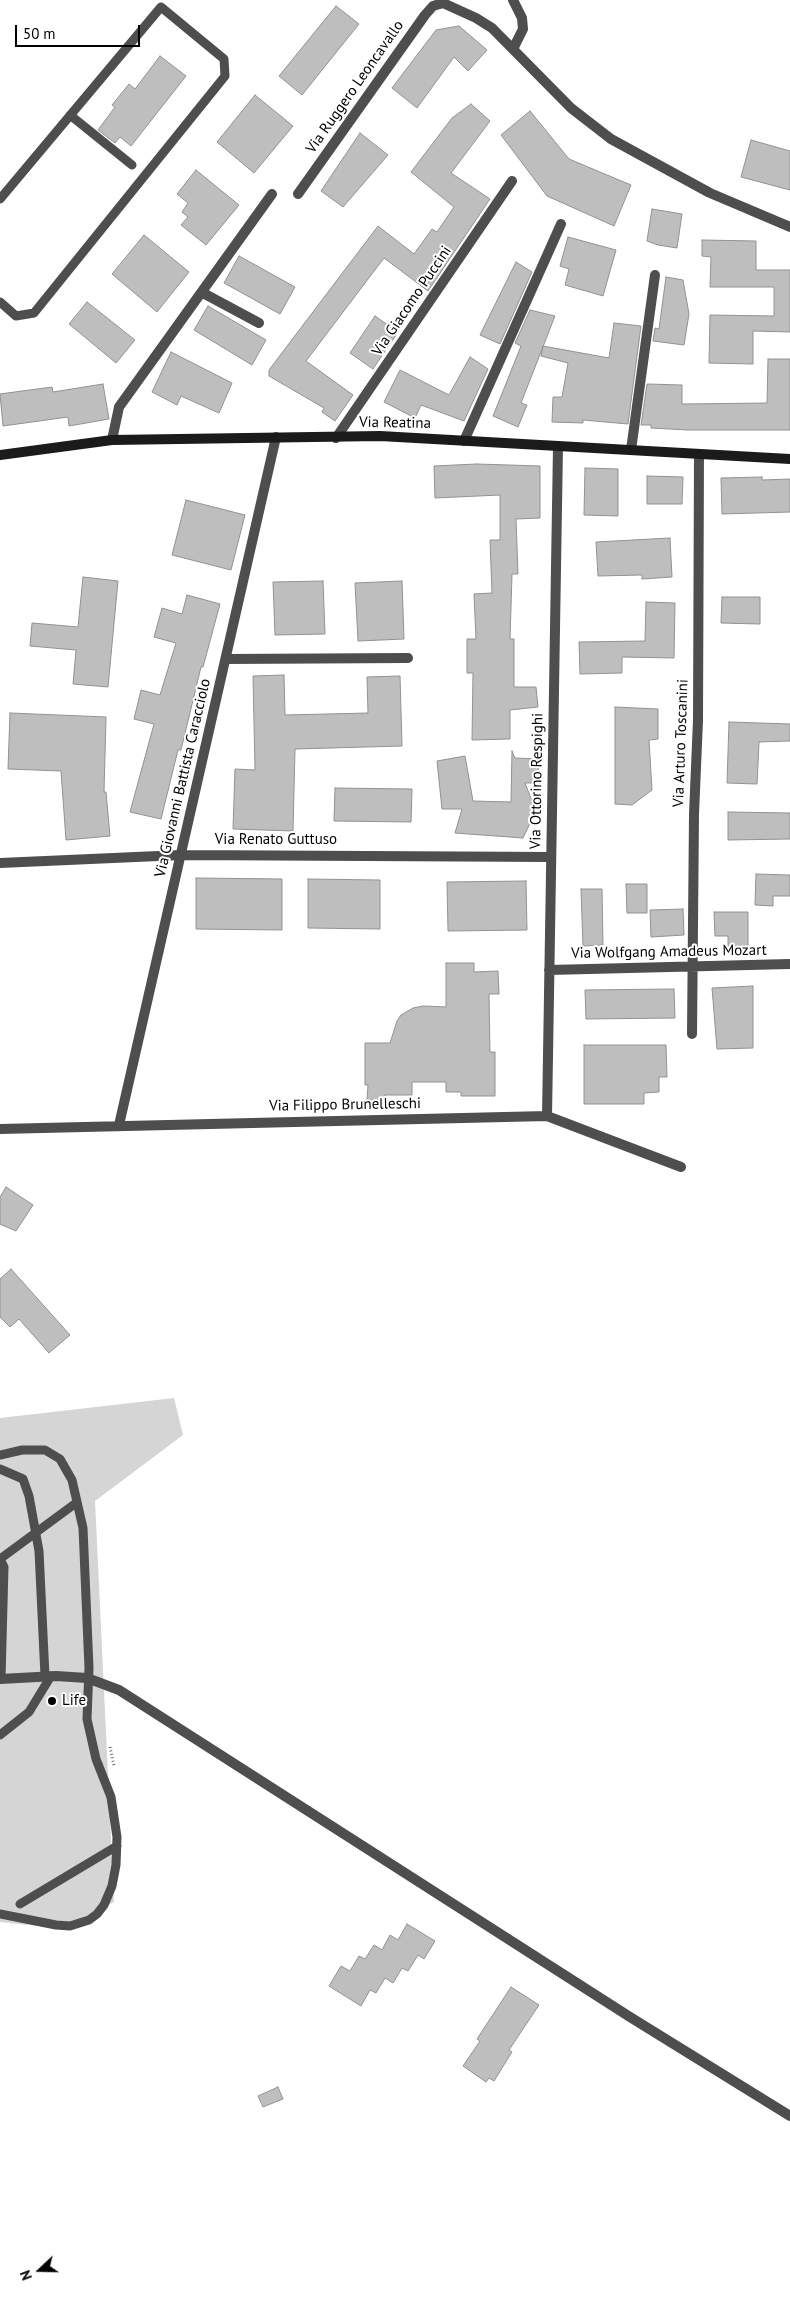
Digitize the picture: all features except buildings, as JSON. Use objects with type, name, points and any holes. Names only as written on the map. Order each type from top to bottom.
[{"type":"street","points":[[513,0],[523,25],[521,35],[513,48]]},
{"type":"street","name":"Via Ruggero Leoncavallo","points":[[298,194],[425,15],[433,6],[447,4],[492,28],[571,108],[611,138],[710,193],[790,227]]},
{"type":"street","name":"Via Giacomo Puccini","points":[[336,438],[512,181]]},
{"type":"street","points":[[112,440],[119,407],[203,293],[272,194]]},
{"type":"street","points":[[464,440],[561,224]]},
{"type":"street","points":[[631,450],[655,275]]},
{"type":"street","points":[[203,293],[259,323]]},
{"type":"street","name":"Via Reatina","points":[[0,455],[112,440],[380,436],[790,459]]},
{"type":"street","name":"Via Giovanni Battista Caracciolo","points":[[119,1125],[276,437]]},
{"type":"street","name":"Via Ottorino Respighi","points":[[547,1116],[558,446]]},
{"type":"street","name":"Via Arturo Toscanini","points":[[692,1034],[698,690],[699,454]]},
{"type":"street","points":[[226,659],[408,658]]},
{"type":"street","name":"Via Renato Guttuso","points":[[0,863],[181,855],[551,857]]},
{"type":"street","name":"Via Wolfgang Amadeus Mozart","points":[[549,970],[790,964]]},
{"type":"street","name":"Via Filippo Brunelleschi","points":[[0,1129],[547,1116],[682,1167]]},
{"type":"street","points":[[1,1679],[48,1676],[86,1678],[119,1690],[622,2012],[790,2116]]},
{"type":"lane","points":[[0,199],[161,7],[224,59],[225,76],[34,313],[16,316],[0,302]]},
{"type":"lane","points":[[70,115],[132,166]]},
{"type":"lane","points":[[0,1455],[22,1450],[45,1450],[60,1459],[72,1480],[83,1528],[88,1668],[86,1678],[86,1719],[96,1759],[111,1797],[117,1846],[112,1886],[104,1905],[89,1920],[70,1926],[0,1914]]},
{"type":"lane","points":[[0,1469],[23,1479],[36,1532],[48,1676],[29,1712],[0,1735]]},
{"type":"lane","points":[[1,1679],[2,1585],[4,1567],[0,1559],[76,1503]]},
{"type":"lane","points":[[20,1904],[117,1846]]},
{"type":"shaded area","name":"Life","points":[[174,1398],[183,1435],[95,1501],[114,1902],[68,1929],[0,1922],[0,1418]]},
{"type":"place","name":"Life","points":[[52,1701]]}]
